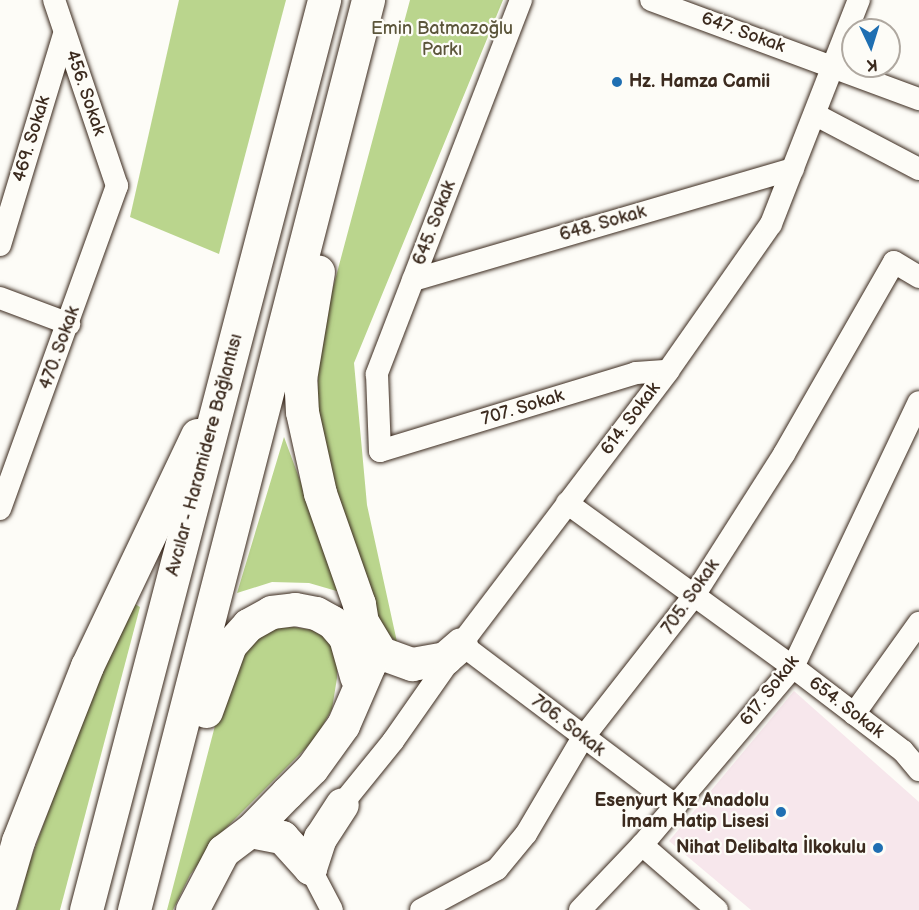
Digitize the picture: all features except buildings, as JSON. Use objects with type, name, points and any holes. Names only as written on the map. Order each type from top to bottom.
[{"type":"main road","name":"Avcılar - Haramidere Bağlantısı","points":[[86,910],[324,0]]},
{"type":"main road","points":[[134,910],[368,0]]},
{"type":"main road","points":[[266,834],[287,793],[312,768],[355,704],[369,664],[363,623],[320,493],[302,412],[300,379],[326,224],[325,168]]},
{"type":"main road","points":[[0,903],[18,841],[87,666],[169,486],[219,401]]},
{"type":"main road","points":[[158,814],[190,756],[230,645],[248,625],[272,612],[295,609],[316,613],[332,622],[345,638],[351,656],[357,682],[355,704]]},
{"type":"main road","points":[[363,623],[381,653],[412,664],[446,658],[460,644]]},
{"type":"main road","points":[[266,834],[310,868],[320,837],[342,804]]},
{"type":"main road","points":[[192,910],[223,851],[342,804]]},
{"type":"street","name":"456. Sokak","points":[[54,0],[117,186]]},
{"type":"street","name":"645. Sokak","points":[[380,451],[377,374],[521,0]]},
{"type":"street","name":"647. Sokak","points":[[651,0],[683,5],[919,99]]},
{"type":"street","name":"614. Sokak","points":[[342,804],[393,741],[460,644],[668,371],[771,224],[816,115],[859,0]]},
{"type":"street","name":"469. Sokak","points":[[0,245],[64,34]]},
{"type":"street","points":[[816,115],[919,169]]},
{"type":"street","name":"648. Sokak","points":[[413,280],[793,169]]},
{"type":"street","name":"470. Sokak","points":[[0,509],[6,475],[69,324],[117,186]]},
{"type":"street","name":"705. Sokak","points":[[421,910],[497,869],[526,834],[582,738],[693,597],[784,454],[894,262],[919,277]]},
{"type":"street","points":[[0,298],[69,324]]},
{"type":"street","name":"707. Sokak","points":[[380,451],[636,373],[668,371]]},
{"type":"street","name":"617. Sokak","points":[[580,910],[642,845],[793,667],[919,403]]},
{"type":"street","name":"654. Sokak","points":[[567,503],[693,597],[793,667],[903,751],[919,770]]},
{"type":"street","points":[[854,714],[919,623]]},
{"type":"street","name":"706. Sokak","points":[[460,644],[582,738],[676,806]]},
{"type":"street","points":[[642,845],[717,910]]},
{"type":"street","points":[[310,868],[332,910]]},
{"type":"shaded area","name":"Esenyurt Kız Anadolu İmam Hatip Lisesi","points":[[794,691],[919,802],[919,910],[751,910],[669,841]]},
{"type":"green space","points":[[179,0],[286,0],[219,254],[130,217]]},
{"type":"green space","name":"Emin Batmazoğlu Parkı","points":[[410,0],[503,0],[354,363],[367,505],[397,642],[381,629],[317,429],[319,340]]},
{"type":"green space","points":[[284,437],[340,592],[309,583],[272,582],[237,593]]},
{"type":"green space","points":[[135,604],[140,607],[60,910],[17,910],[28,867],[94,687]]},
{"type":"green space","points":[[293,627],[312,630],[328,639],[337,652],[337,678],[332,709],[315,739],[221,833],[190,875],[173,910],[167,910],[223,695],[247,646],[270,629]]},
{"type":"place","name":"Hz. Hamza Camii","points":[[617,82]]},
{"type":"place","name":"Esenyurt Kız Anadolu İmam Hatip Lisesi","points":[[781,812]]},
{"type":"place","name":"Nihat Delibalta İlkokulu","points":[[878,848]]}]
